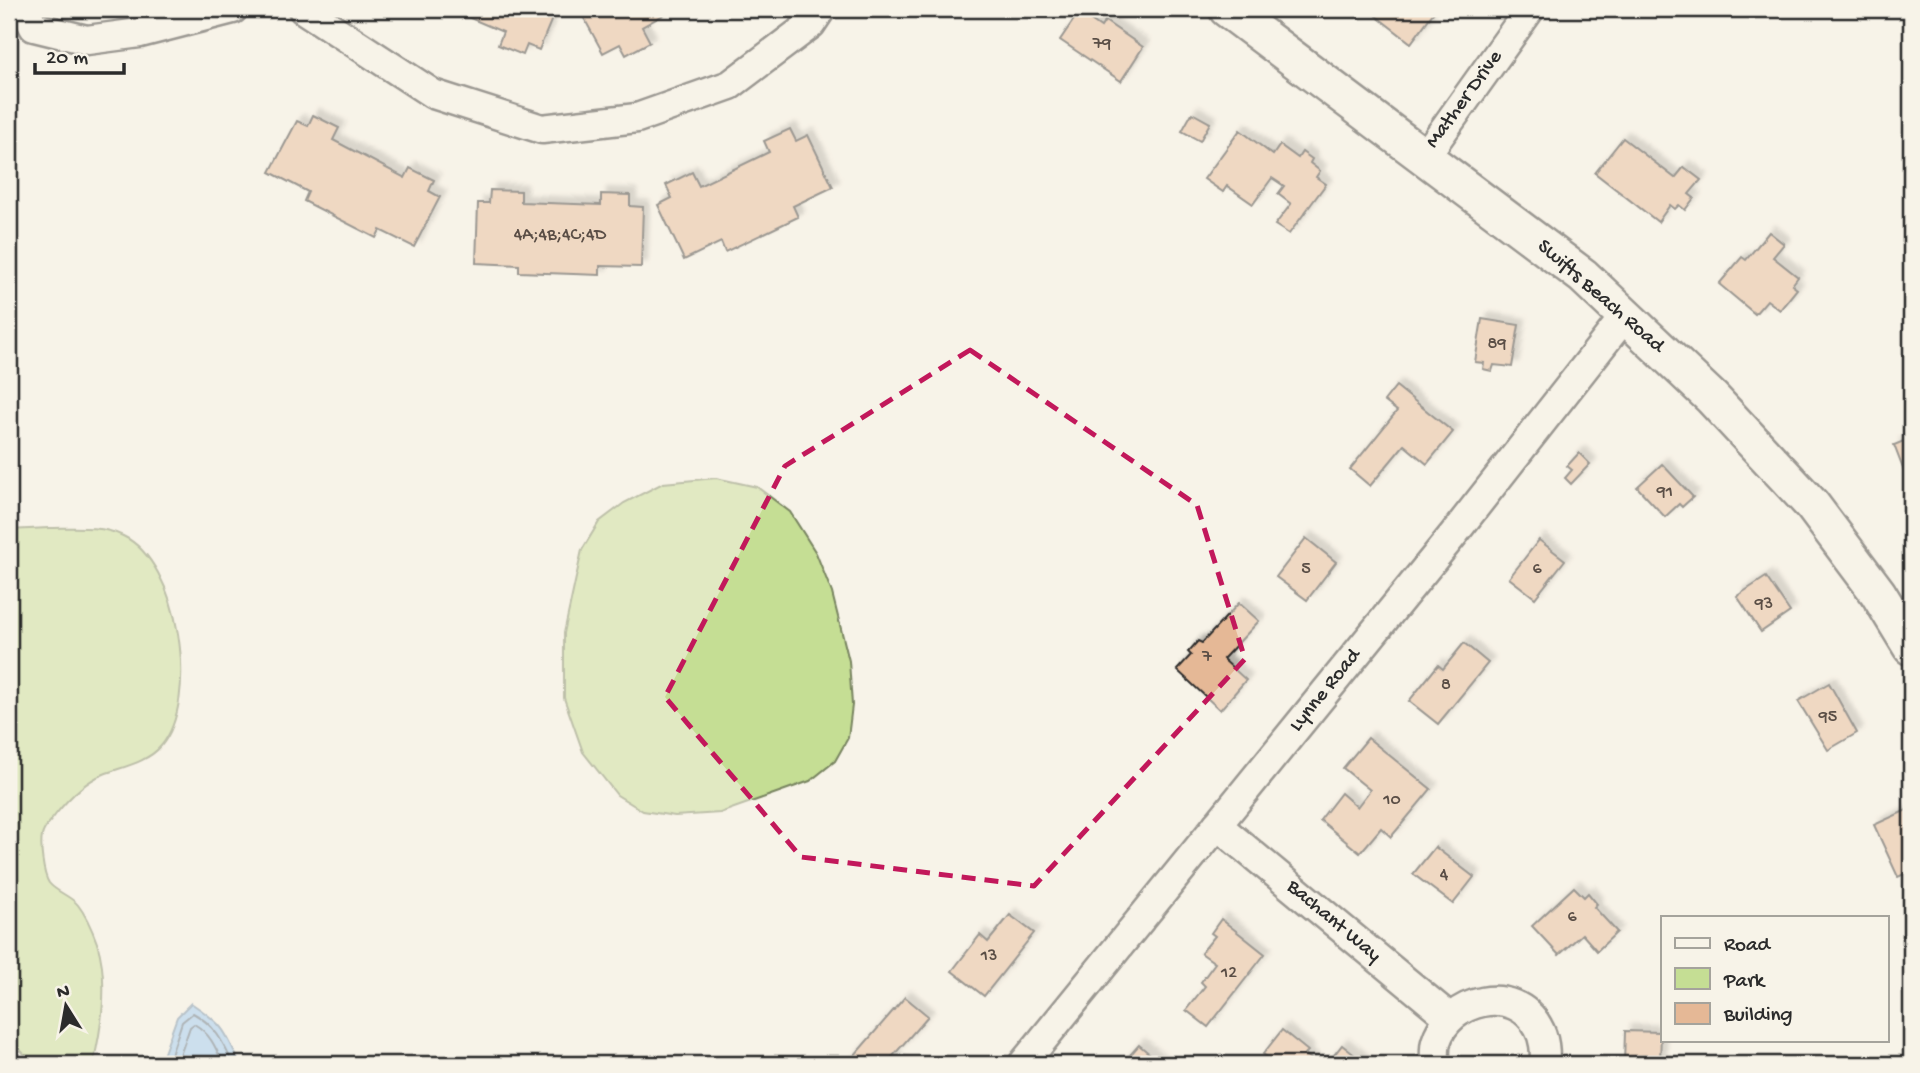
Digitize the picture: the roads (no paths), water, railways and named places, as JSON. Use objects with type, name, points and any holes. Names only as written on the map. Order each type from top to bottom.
[{"type":"street","points":[[25,9],[33,27],[87,40],[140,33],[233,9]]},
{"type":"street","points":[[303,9],[433,94],[542,129],[637,118],[730,85],[811,24],[821,9]]},
{"type":"street","name":"Swifts Beach Road","points":[[1227,9],[1583,276],[1712,398],[1812,505],[1878,593],[1911,647]]},
{"type":"street","name":"Mather Drive","points":[[1425,156],[1530,9]]},
{"type":"street","name":"Lynne Road","points":[[1023,1064],[1452,535],[1625,316]]},
{"type":"street","name":"Bachant Way","points":[[1217,825],[1450,1018]]},
{"type":"street","points":[[1435,1064],[1435,1045],[1443,1025],[1459,1009],[1479,1001],[1502,1001],[1522,1009],[1537,1025],[1545,1045],[1545,1064]]},
{"type":"water","points":[[191,1003],[221,1028],[239,1062],[261,1060],[278,1064],[160,1064],[177,1017]]}]
